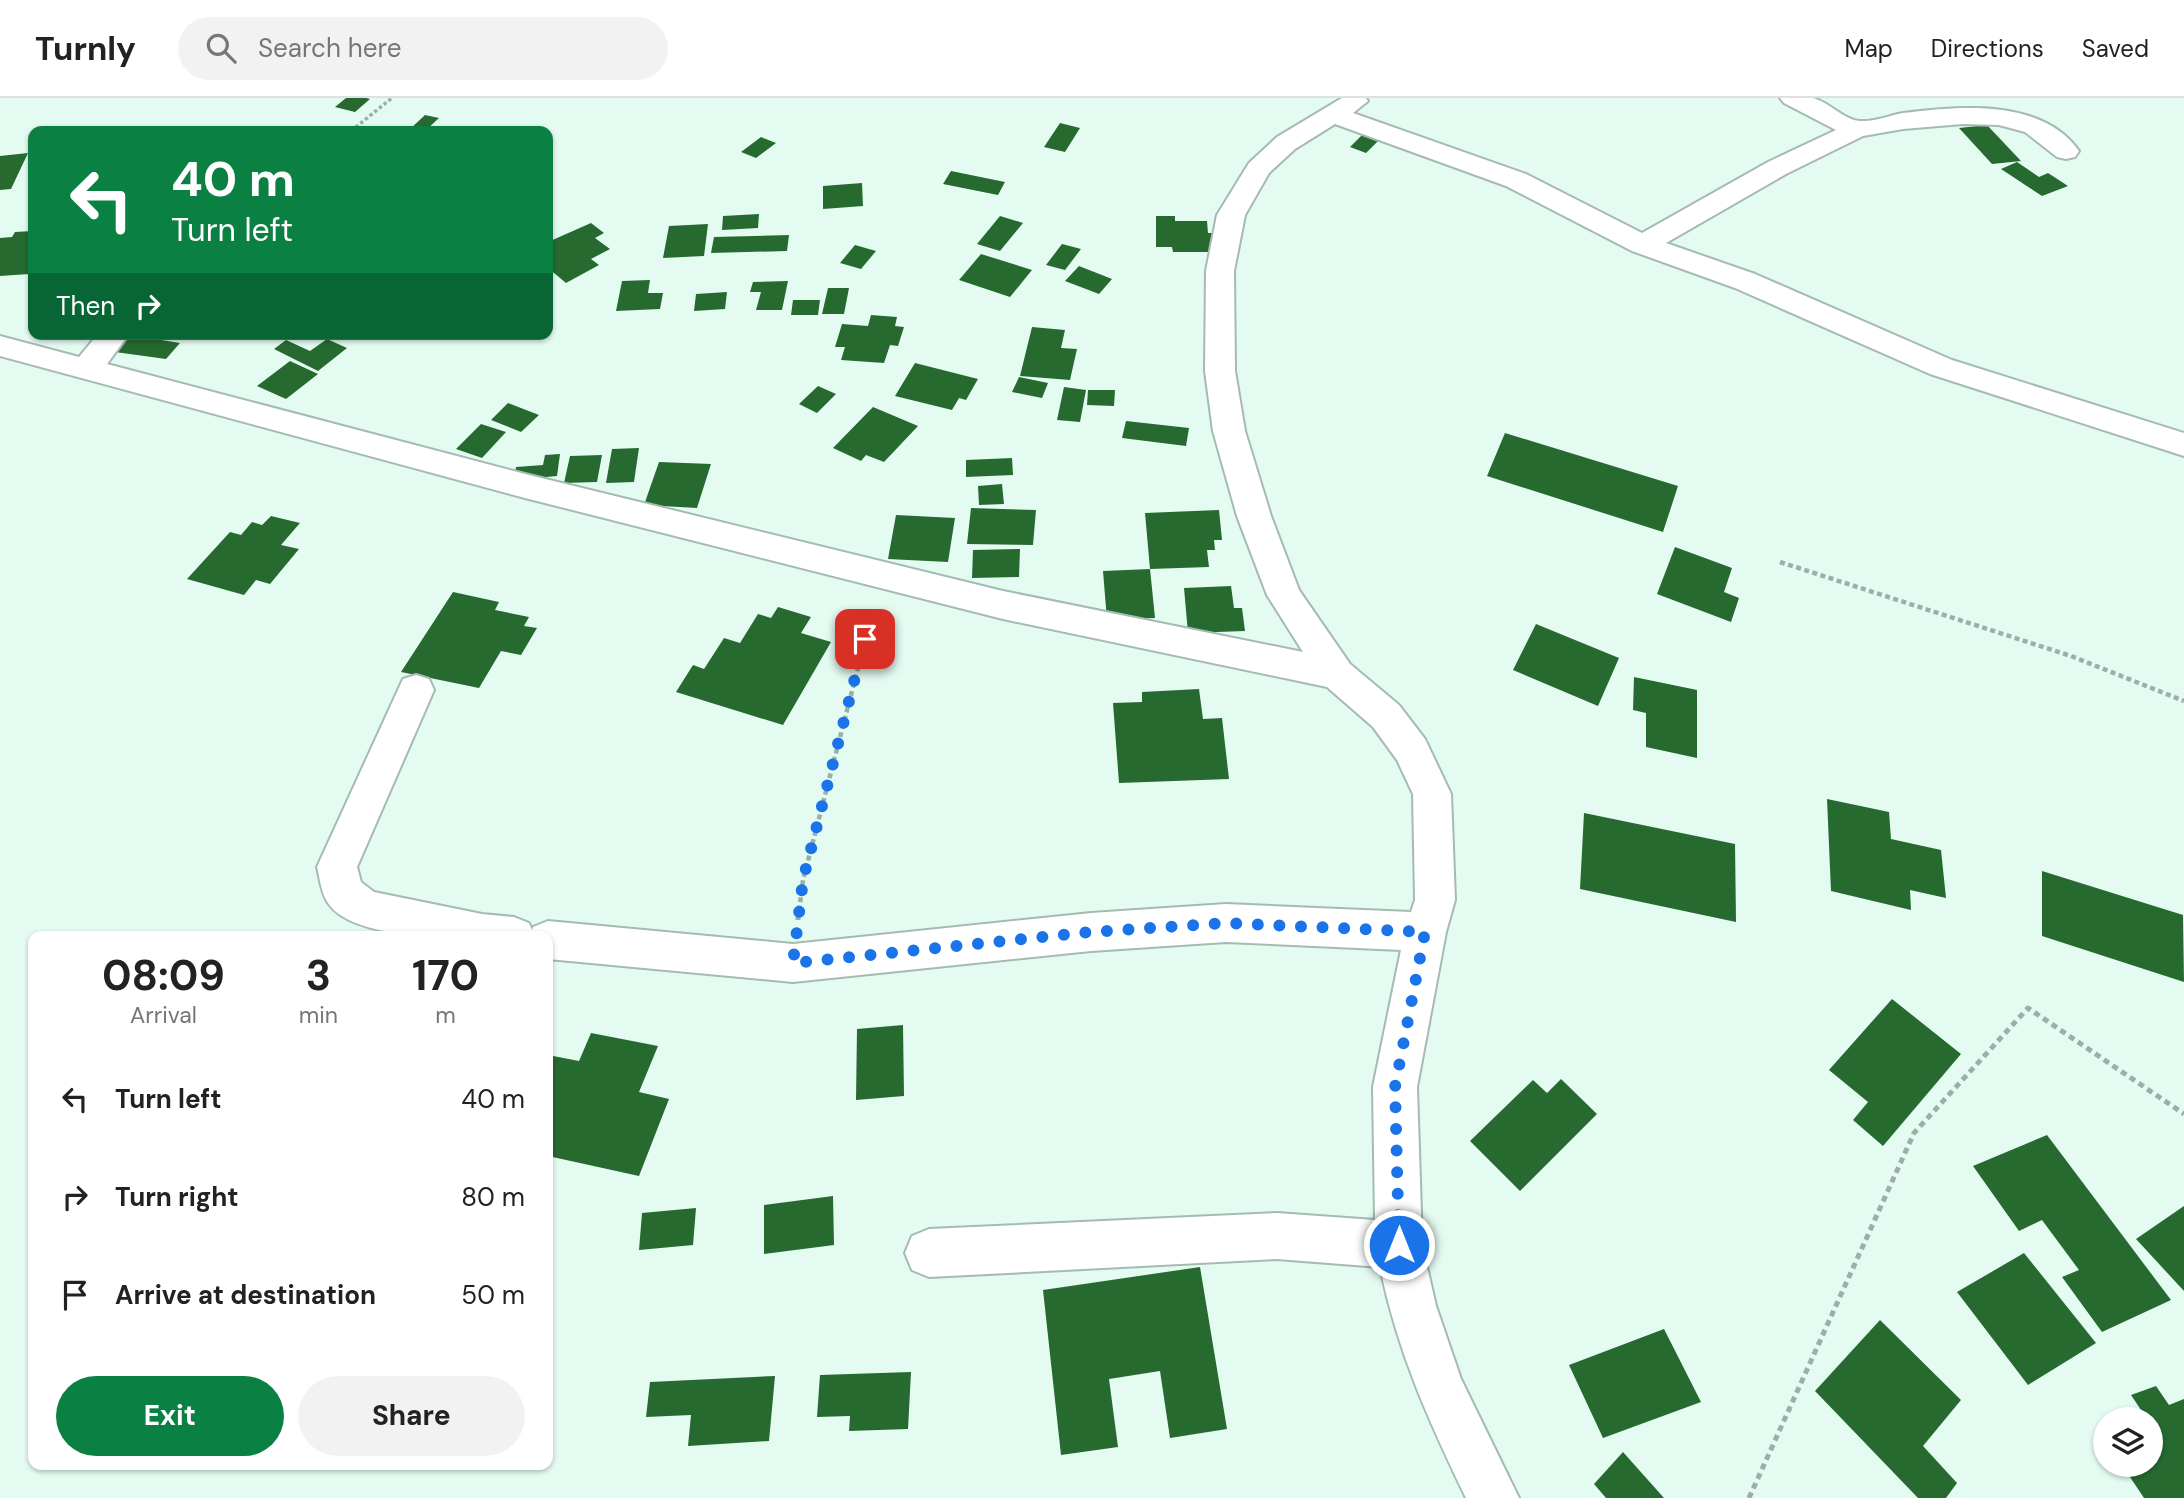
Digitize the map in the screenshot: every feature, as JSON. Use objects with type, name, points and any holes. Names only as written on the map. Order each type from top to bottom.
[{"type":"street","points":[[1360,98],[1286,143],[1258,169],[1231,215],[1220,271],[1220,371],[1229,431],[1254,516],[1284,595],[1337,674],[1386,716],[1412,750],[1433,794],[1435,900],[1425,932],[1395,1087],[1399,1245],[1412,1306],[1439,1388],[1493,1498]]},
{"type":"street","points":[[1793,98],[1856,130]]},
{"type":"street","points":[[1332,114],[1516,180],[1642,245],[1745,281],[1941,367],[2184,445]]},
{"type":"street","points":[[1642,245],[1777,168],[1856,130],[1903,121],[1962,116],[1999,117],[2034,126],[2066,151]]},
{"type":"street","points":[[87,368],[109,340]]},
{"type":"street","points":[[0,346],[525,486],[1003,605],[1337,674]]},
{"type":"street","points":[[416,690],[337,867],[343,892],[364,908],[473,931]]},
{"type":"street","points":[[553,940],[793,963],[1091,932],[1226,923],[1425,932]]},
{"type":"street","points":[[929,1252],[1277,1236],[1399,1245]]},
{"type":"path","points":[[357,126],[392,98]]},
{"type":"path","points":[[1780,562],[2071,656],[2184,701]]},
{"type":"path","points":[[793,963],[803,880],[872,614]]},
{"type":"path","points":[[1749,1498],[1913,1132],[2028,1008],[2184,1114]]},
{"type":"building","points":[[346,98],[370,99],[355,112],[335,107]]},
{"type":"building","points":[[425,115],[439,118],[430,126],[413,126]]},
{"type":"building","points":[[1060,123],[1080,128],[1065,152],[1044,147]]},
{"type":"building","points":[[1987,125],[2021,161],[1992,164],[1959,128]]},
{"type":"building","points":[[1364,133],[1379,140],[1366,153],[1350,147]]},
{"type":"building","points":[[761,137],[776,143],[756,158],[741,152]]},
{"type":"building","points":[[28,153],[11,189],[0,190],[0,156]]},
{"type":"building","points":[[2017,162],[2039,177],[2048,173],[2068,186],[2042,196],[2001,169]]},
{"type":"building","points":[[951,171],[1005,182],[998,195],[943,184]]},
{"type":"building","points":[[862,183],[863,206],[823,209],[823,186]]},
{"type":"building","points":[[759,214],[758,228],[722,230],[723,216]]},
{"type":"building","points":[[1000,216],[1023,223],[1000,251],[977,244]]},
{"type":"building","points":[[1156,216],[1175,216],[1175,221],[1207,221],[1208,233],[1213,233],[1214,252],[1173,252],[1172,247],[1156,247]]},
{"type":"building","points":[[591,223],[604,233],[595,238],[610,249],[591,259],[599,265],[566,283],[553,272],[553,240]]},
{"type":"building","points":[[708,224],[704,256],[663,258],[669,226]]},
{"type":"building","points":[[28,231],[28,274],[0,276],[0,238],[12,237],[15,232]]},
{"type":"building","points":[[789,235],[787,251],[711,253],[714,237]]},
{"type":"building","points":[[1062,244],[1081,249],[1065,270],[1046,265]]},
{"type":"building","points":[[855,245],[876,251],[861,269],[840,263]]},
{"type":"building","points":[[981,254],[1032,270],[1010,297],[959,280]]},
{"type":"building","points":[[1079,266],[1112,279],[1099,294],[1065,281]]},
{"type":"building","points":[[650,280],[648,293],[663,293],[660,309],[616,311],[622,281]]},
{"type":"building","points":[[788,281],[782,310],[756,310],[761,292],[750,292],[753,282]]},
{"type":"building","points":[[828,288],[849,288],[844,314],[822,314]]},
{"type":"building","points":[[727,292],[725,309],[694,311],[696,294]]},
{"type":"building","points":[[793,300],[820,300],[818,315],[791,315]]},
{"type":"building","points":[[871,315],[897,317],[895,326],[904,327],[898,346],[890,345],[884,363],[841,360],[845,347],[835,347],[842,324],[868,326]]},
{"type":"building","points":[[1032,327],[1065,330],[1061,348],[1077,349],[1070,380],[1020,376]]},
{"type":"building","points":[[126,340],[180,343],[166,359],[115,352]]},
{"type":"building","points":[[286,340],[310,351],[326,340],[347,348],[318,371],[274,349]]},
{"type":"building","points":[[290,361],[318,374],[286,399],[257,386]]},
{"type":"building","points":[[915,363],[978,379],[966,400],[959,398],[952,410],[895,396]]},
{"type":"building","points":[[1019,377],[1048,383],[1042,398],[1012,392]]},
{"type":"building","points":[[818,386],[836,394],[817,413],[799,404]]},
{"type":"building","points":[[1064,387],[1086,390],[1080,422],[1057,420]]},
{"type":"building","points":[[1088,390],[1115,390],[1114,406],[1087,405]]},
{"type":"building","points":[[508,403],[539,415],[521,432],[491,420]]},
{"type":"building","points":[[873,407],[918,426],[884,462],[866,455],[861,461],[833,448]]},
{"type":"building","points":[[1126,421],[1189,428],[1186,446],[1122,438]]},
{"type":"building","points":[[481,424],[506,432],[482,458],[456,449]]},
{"type":"building","points":[[1505,433],[1678,486],[1663,532],[1487,476]]},
{"type":"building","points":[[639,448],[634,482],[606,483],[612,449]]},
{"type":"building","points":[[560,454],[557,476],[514,480],[516,467],[543,465],[545,455]]},
{"type":"building","points":[[602,455],[597,482],[564,483],[570,456]]},
{"type":"building","points":[[1012,458],[1013,475],[966,477],[966,460]]},
{"type":"building","points":[[659,462],[711,464],[697,508],[644,505]]},
{"type":"building","points":[[1002,484],[1004,504],[979,505],[978,486]]},
{"type":"building","points":[[971,508],[1036,510],[1033,545],[967,544]]},
{"type":"building","points":[[1219,510],[1222,540],[1214,540],[1215,550],[1207,550],[1209,567],[1150,569],[1145,513]]},
{"type":"building","points":[[896,515],[955,518],[948,562],[888,559]]},
{"type":"building","points":[[271,516],[300,523],[281,545],[299,549],[270,584],[256,580],[244,595],[187,579],[230,532],[241,535],[252,522],[262,525]]},
{"type":"building","points":[[1675,547],[1732,568],[1724,592],[1739,598],[1731,622],[1657,594]]},
{"type":"building","points":[[1020,549],[1019,577],[972,578],[973,550]]},
{"type":"building","points":[[1150,569],[1155,618],[1107,620],[1103,571]]},
{"type":"building","points":[[1231,586],[1234,608],[1242,608],[1245,631],[1188,633],[1184,588]]},
{"type":"building","points":[[453,592],[499,602],[495,610],[529,617],[524,626],[537,628],[521,655],[501,651],[479,688],[401,672]]},
{"type":"building","points":[[778,607],[811,617],[801,633],[831,642],[783,725],[676,692],[693,665],[704,669],[724,638],[740,643],[758,614],[771,618]]},
{"type":"building","points":[[1536,624],[1619,658],[1598,706],[1513,670]]},
{"type":"building","points":[[1634,677],[1697,690],[1697,758],[1646,747],[1646,713],[1633,710]]},
{"type":"building","points":[[1199,689],[1203,719],[1222,718],[1229,779],[1119,783],[1113,703],[1142,702],[1142,692]]},
{"type":"building","points":[[1827,799],[1889,812],[1891,839],[1941,850],[1946,898],[1910,890],[1911,910],[1831,891]]},
{"type":"building","points":[[1584,813],[1735,844],[1736,922],[1580,889]]},
{"type":"building","points":[[2042,871],[2183,915],[2184,982],[2042,936]]},
{"type":"building","points":[[1892,999],[1961,1054],[1883,1146],[1853,1120],[1868,1102],[1829,1070]]},
{"type":"building","points":[[903,1025],[904,1096],[856,1100],[857,1029]]},
{"type":"building","points":[[591,1033],[658,1046],[639,1092],[669,1099],[639,1176],[553,1157],[553,1056],[579,1061]]},
{"type":"building","points":[[1561,1079],[1597,1114],[1520,1191],[1470,1141],[1533,1080],[1547,1093]]},
{"type":"building","points":[[2047,1135],[2171,1300],[2102,1332],[2062,1277],[2079,1270],[2042,1220],[2019,1231],[1973,1166]]},
{"type":"building","points":[[833,1196],[834,1245],[764,1254],[764,1205]]},
{"type":"building","points":[[2184,1206],[2184,1291],[2136,1239]]},
{"type":"building","points":[[696,1208],[693,1245],[639,1250],[642,1213]]},
{"type":"building","points":[[2024,1253],[2096,1343],[2028,1385],[1957,1292]]},
{"type":"building","points":[[1200,1267],[1227,1429],[1170,1438],[1160,1371],[1109,1379],[1118,1447],[1061,1455],[1043,1290]]},
{"type":"building","points":[[1880,1320],[1961,1400],[1923,1446],[1957,1483],[1946,1498],[1918,1498],[1815,1391]]},
{"type":"building","points":[[1664,1329],[1701,1402],[1603,1438],[1569,1365]]},
{"type":"building","points":[[911,1372],[908,1429],[849,1431],[850,1416],[817,1417],[820,1375]]},
{"type":"building","points":[[775,1376],[769,1441],[688,1446],[691,1415],[646,1417],[650,1382]]},
{"type":"building","points":[[2156,1386],[2169,1405],[2184,1399],[2184,1498],[2144,1498],[2130,1477],[2163,1477],[2163,1407],[2139,1407],[2131,1395]]},
{"type":"building","points":[[1623,1452],[1664,1498],[1606,1498],[1594,1484]]},
{"type":"route","points":[[865,639],[803,880],[793,963],[1091,932],[1226,923],[1425,932],[1395,1087],[1399,1245]]}]
